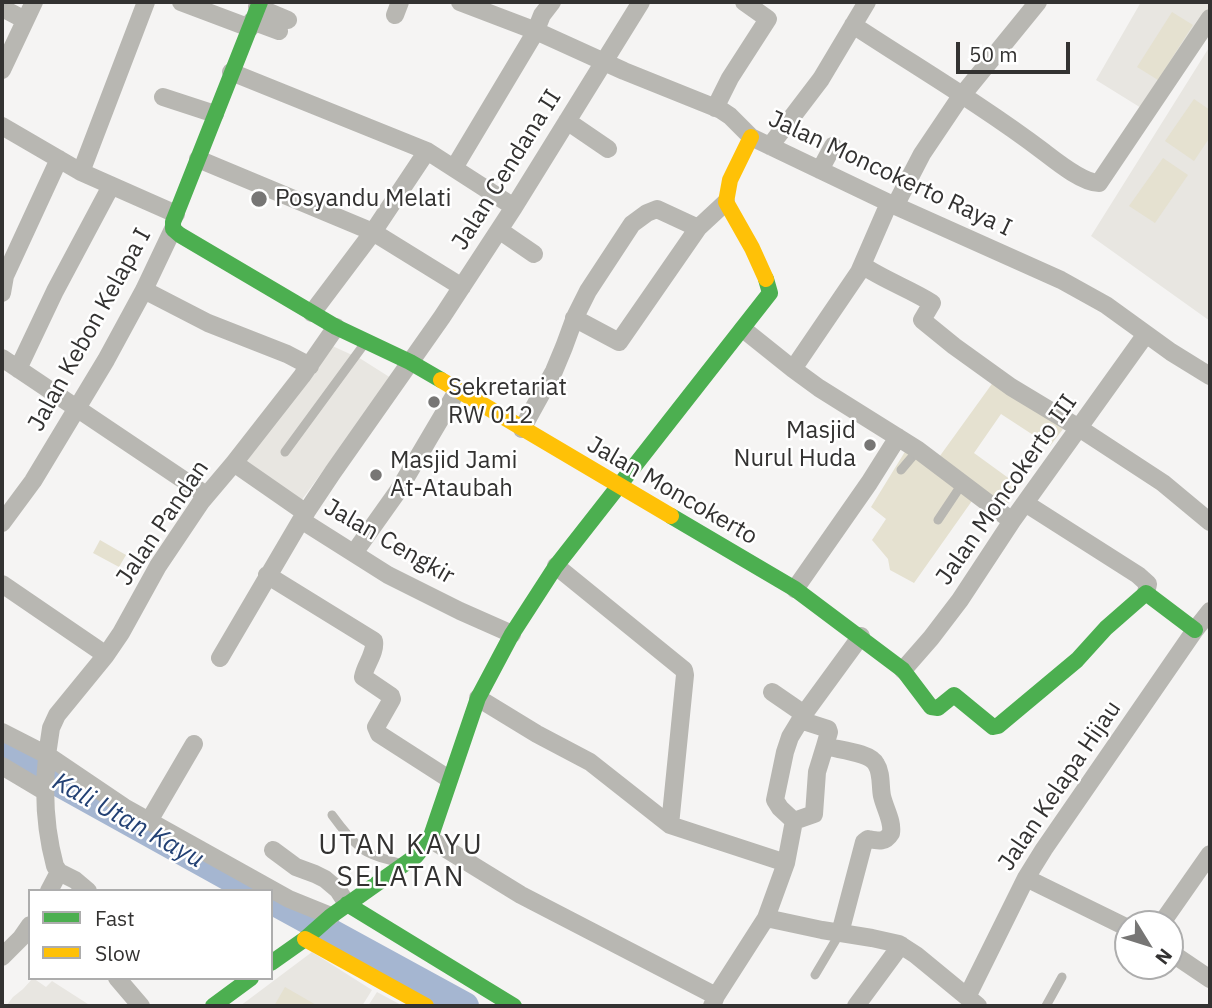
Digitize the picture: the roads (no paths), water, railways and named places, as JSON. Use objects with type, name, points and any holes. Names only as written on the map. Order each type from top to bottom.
[{"type":"street","points":[[2,70],[34,2]]},
{"type":"street","points":[[81,172],[146,2]]},
{"type":"street","points":[[181,2],[255,14],[284,26]]},
{"type":"street","name":"Jalan Moncokerto Raya I","points":[[460,2],[537,28],[604,62],[715,108],[730,116],[751,137],[892,205],[1053,276],[1106,305],[1210,376]]},
{"type":"street","points":[[454,168],[552,2]]},
{"type":"street","name":"Jalan Cendana II","points":[[410,362],[458,285],[514,207],[641,2]]},
{"type":"street","points":[[715,108],[730,78],[768,19],[744,2]]},
{"type":"street","points":[[770,146],[821,79],[867,2]]},
{"type":"street","points":[[793,369],[862,265],[892,205],[922,154],[962,95],[1038,2]]},
{"type":"street","points":[[2,8],[25,20]]},
{"type":"street","points":[[174,221],[203,161],[215,114],[255,14]]},
{"type":"street","points":[[853,25],[1004,122],[1058,163],[1092,183],[1099,183],[1210,18]]},
{"type":"street","points":[[231,72],[427,151],[514,207]]},
{"type":"street","points":[[163,97],[215,114]]},
{"type":"street","points":[[567,121],[608,149]]},
{"type":"street","points":[[2,126],[174,221],[180,235],[336,327],[410,362]]},
{"type":"street","points":[[574,318],[619,342],[698,228],[726,202],[730,180],[751,137]]},
{"type":"street","points":[[820,170],[833,146]]},
{"type":"street","points":[[312,313],[373,232],[427,151]]},
{"type":"street","points":[[2,293],[5,276],[59,159]]},
{"type":"street","points":[[203,161],[373,232],[458,285]]},
{"type":"street","points":[[18,369],[55,291],[111,186]]},
{"type":"street","points":[[273,961],[329,917],[416,856],[430,839],[478,698],[512,634],[556,566],[770,293],[771,286],[726,202]]},
{"type":"street","points":[[523,429],[554,371],[588,290],[632,224],[641,216],[657,209],[698,228]]},
{"type":"street","name":"Jalan Kebon Kelapa I","points":[[4,516],[33,481],[106,360],[144,290],[174,221]]},
{"type":"street","points":[[499,230],[534,254]]},
{"type":"street","points":[[862,265],[932,303],[922,320],[954,346],[1011,387],[1163,484],[1210,522]]},
{"type":"street","points":[[144,290],[208,323],[287,354],[310,366]]},
{"type":"street","name":"Jalan Pandan","points":[[59,872],[46,820],[44,789],[51,728],[57,715],[106,655],[158,566],[206,495],[310,366],[336,327]]},
{"type":"street","points":[[743,329],[819,388],[918,450],[1012,521]]},
{"type":"street","name":"Jalan Moncokerto III","points":[[903,670],[960,600],[1012,521],[1146,334]]},
{"type":"street","points":[[2,358],[206,495]]},
{"type":"street","name":"Jalan Moncokerto","points":[[410,362],[795,589],[903,670],[931,707],[938,708],[956,696],[993,727],[1077,660],[1106,628],[1146,593]]},
{"type":"street","name":"Jalan Cengkir","points":[[410,362],[304,516],[388,575],[512,634]]},
{"type":"street","points":[[354,553],[398,491],[457,391]]},
{"type":"street","points":[[795,589],[898,437]]},
{"type":"street","points":[[220,658],[304,516],[234,463]]},
{"type":"street","points":[[1025,503],[1138,575],[1148,584],[1146,593],[1195,630]]},
{"type":"street","points":[[556,566],[684,670],[670,825]]},
{"type":"street","points":[[267,575],[374,641],[375,646],[363,677],[393,699],[376,730],[449,779]]},
{"type":"street","points":[[2,584],[106,655]]},
{"type":"street","name":"Jalan Kelapa Hijau","points":[[962,996],[1027,875],[1210,611]]},
{"type":"street","points":[[794,821],[775,800],[790,737],[860,636]]},
{"type":"street","points":[[772,692],[802,717],[828,729],[829,732],[817,772],[814,814],[794,821]]},
{"type":"street","points":[[478,698],[590,762],[670,825],[786,863]]},
{"type":"street","points":[[2,732],[47,756],[124,807],[271,889]]},
{"type":"street","points":[[149,821],[194,744]]},
{"type":"street","points":[[825,746],[868,757],[876,762],[892,827],[889,837],[882,840],[868,839],[864,842],[840,933]]},
{"type":"street","points":[[2,766],[44,789]]},
{"type":"street","points":[[430,839],[521,895],[714,1001],[766,918],[786,863],[794,821]]},
{"type":"street","points":[[273,850],[296,867],[325,879],[338,890],[347,904],[514,1006]]},
{"type":"street","points":[[1171,910],[1210,854]]},
{"type":"street","points":[[50,889],[59,872],[86,889]]},
{"type":"street","points":[[1027,875],[1114,921]]},
{"type":"street","points":[[273,890],[329,917]]},
{"type":"street","points":[[766,918],[901,945],[962,996]]},
{"type":"street","points":[[2,957],[28,928]]},
{"type":"street","points":[[308,935],[426,1006]]},
{"type":"street","points":[[856,1006],[901,945]]},
{"type":"street","points":[[1184,961],[1210,979]]},
{"type":"street","points":[[119,980],[141,1006]]},
{"type":"street","points":[[218,1005],[249,980]]},
{"type":"lane","points":[[285,452],[366,341]]},
{"type":"lane","points":[[901,470],[918,450]]},
{"type":"lane","points":[[938,520],[962,484]]},
{"type":"lane","points":[[332,815],[363,849],[404,865]]},
{"type":"lane","points":[[815,975],[840,933]]},
{"type":"lane","points":[[1046,1006],[1062,977]]},
{"type":"waterway","name":"Kali Utan Kayu","points":[[2,751],[250,889]]},
{"type":"waterway","name":"Kali Utan Kayu","points":[[273,901],[465,1006]]},
{"type":"place","name":"Posyandu Melati","points":[[259,199]]},
{"type":"place","name":"Sekretariat RW 012","points":[[434,402]]},
{"type":"place","name":"Masjid Nurul Huda","points":[[870,445]]},
{"type":"place","name":"Masjid Jami At-Ataubah","points":[[376,475]]},
{"type":"district","name":"UTAN KAYU SELATAN","points":[[401,862]]}]
